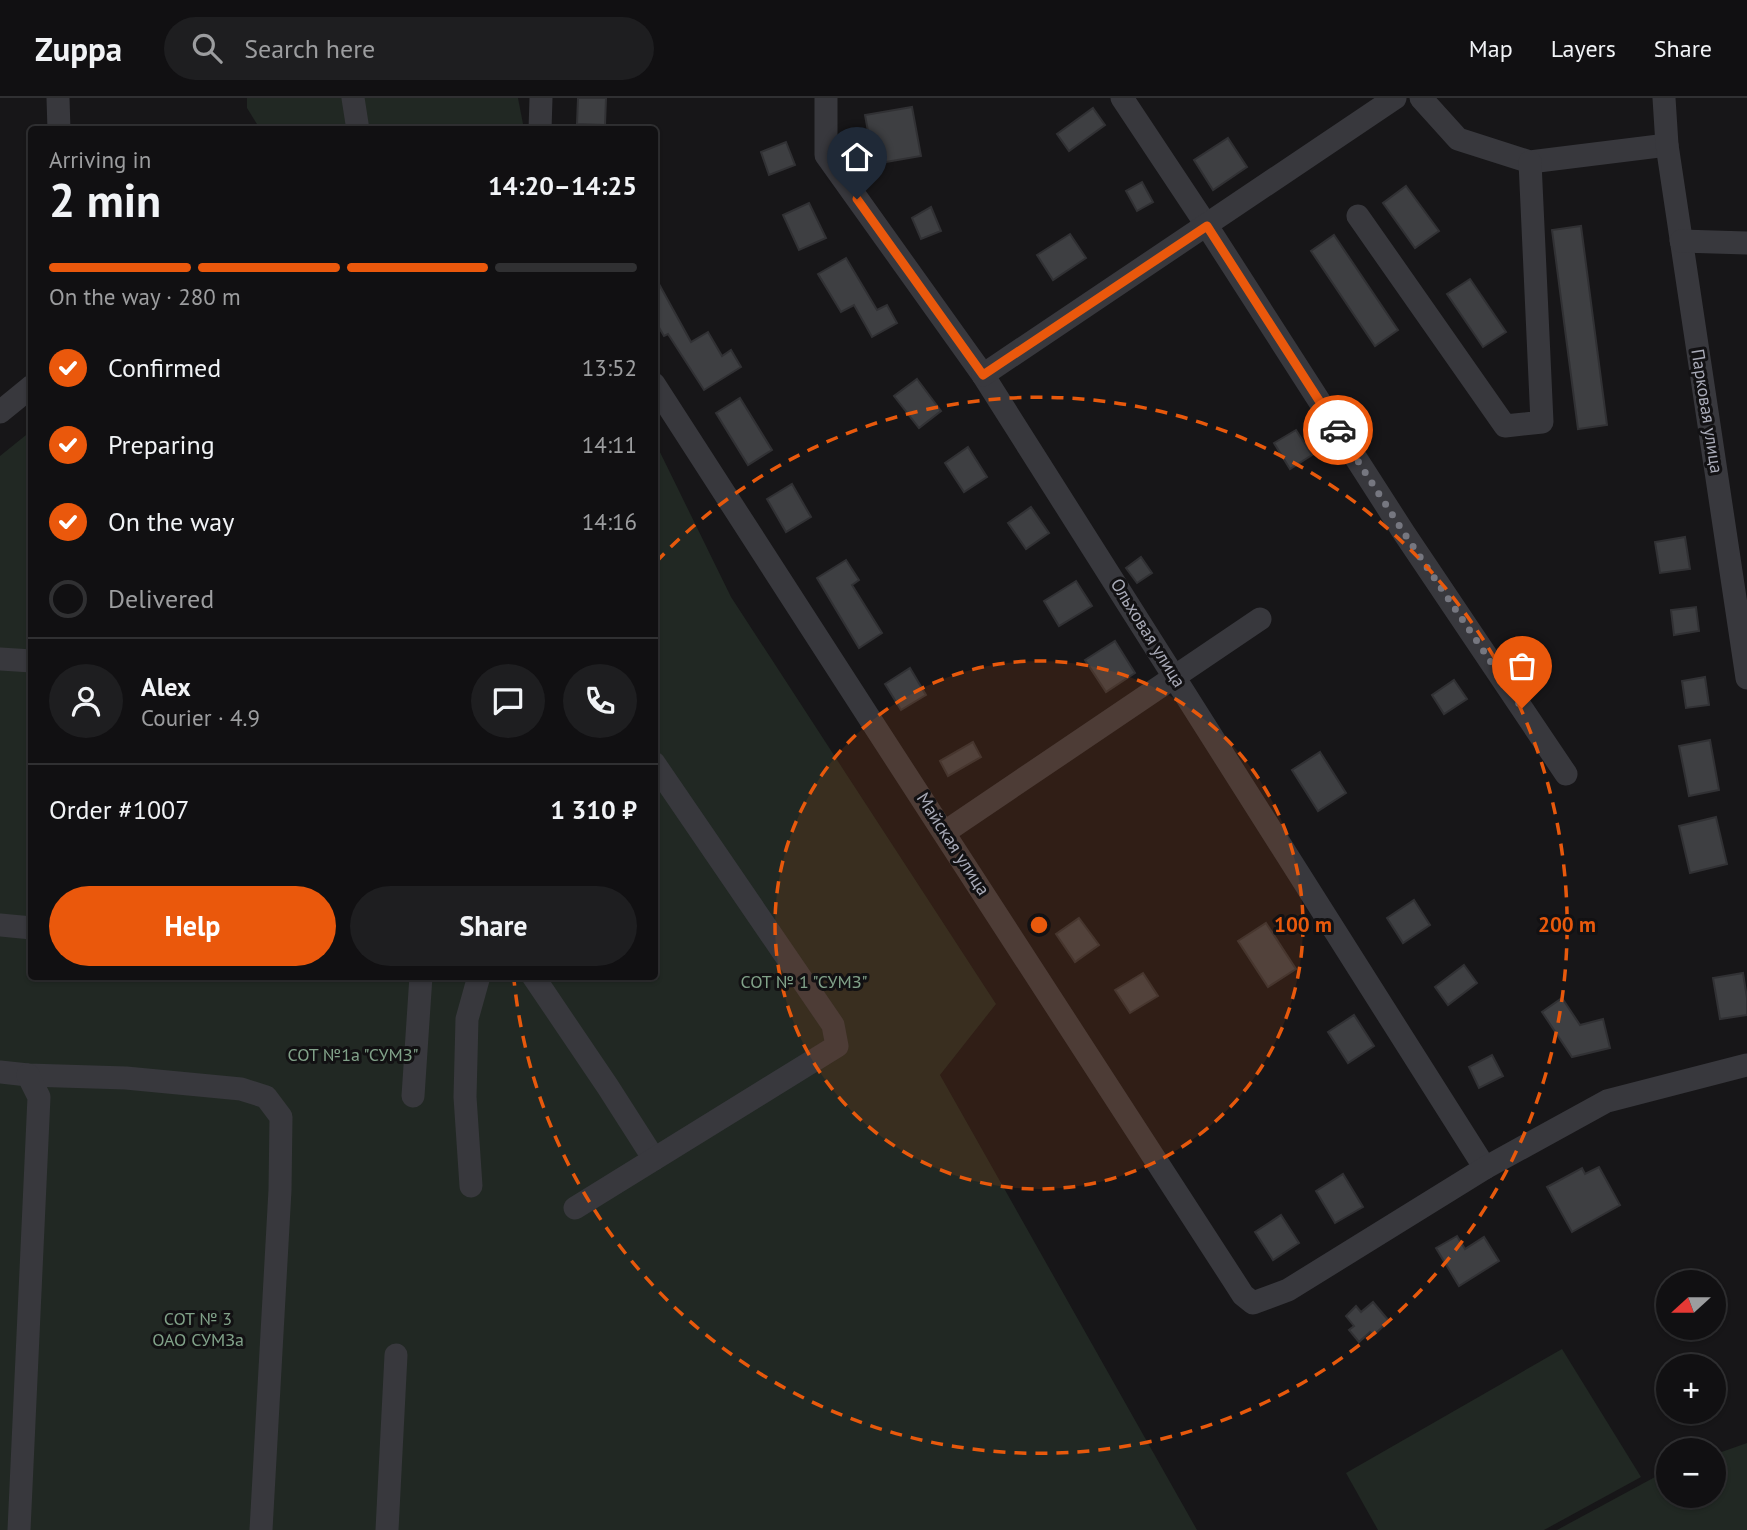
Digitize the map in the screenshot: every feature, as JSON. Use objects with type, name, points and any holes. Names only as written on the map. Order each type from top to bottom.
[{"type":"street","points":[[58,98],[59,126]]},
{"type":"street","points":[[354,98],[358,126]]},
{"type":"street","points":[[540,126],[541,98]]},
{"type":"street","name":"Ольховая улица","points":[[826,98],[826,155],[983,375],[1485,1168]]},
{"type":"street","points":[[1122,98],[1404,533],[1566,774]]},
{"type":"street","points":[[983,375],[1395,98]]},
{"type":"street","points":[[1420,98],[1458,139],[1530,162],[1667,145]]},
{"type":"street","name":"Парковая улица","points":[[1664,98],[1667,145],[1747,678]]},
{"type":"street","points":[[1358,216],[1505,426],[1542,422],[1530,162]]},
{"type":"street","points":[[1681,242],[1747,243]]},
{"type":"street","points":[[0,412],[28,389]]},
{"type":"street","name":"Майская улица","points":[[658,390],[1243,1295],[1253,1303],[1288,1290],[1485,1168]]},
{"type":"street","points":[[945,832],[1260,619]]},
{"type":"street","points":[[0,659],[28,661]]},
{"type":"street","points":[[575,1208],[837,1046],[833,1025],[658,768]]},
{"type":"street","points":[[0,925],[28,928]]},
{"type":"street","points":[[413,1096],[421,980]]},
{"type":"street","points":[[471,1186],[465,1097],[467,1019],[478,980]]},
{"type":"street","points":[[536,980],[654,1159]]},
{"type":"street","points":[[1485,1168],[1607,1101],[1747,1065]]},
{"type":"street","points":[[0,1072],[127,1078],[241,1089],[266,1097],[281,1117],[280,1190],[261,1530]]},
{"type":"street","points":[[19,1530],[39,1097],[28,1075]]},
{"type":"street","points":[[387,1530],[396,1355]]},
{"type":"green space","points":[[247,98],[518,98],[523,126],[258,126],[247,108]]},
{"type":"green space","points":[[28,433],[28,980],[658,980],[658,448],[731,597],[996,1004],[940,1075],[1197,1530],[0,1530],[0,456]]},
{"type":"green space","points":[[1562,1349],[1641,1477],[1544,1530],[1378,1530],[1346,1473]]},
{"type":"green space","points":[[1747,1443],[1747,1530],[1557,1530],[1656,1476],[1656,1508],[1726,1508],[1726,1450]]},
{"type":"building","points":[[578,98],[606,98],[605,125],[577,124]]},
{"type":"building","points":[[912,107],[921,156],[874,164],[865,115]]},
{"type":"building","points":[[1093,108],[1105,125],[1069,151],[1057,134]]},
{"type":"building","points":[[1228,138],[1247,167],[1213,190],[1194,160]]},
{"type":"building","points":[[786,142],[795,165],[769,175],[761,152]]},
{"type":"building","points":[[1142,182],[1153,202],[1137,211],[1126,191]]},
{"type":"building","points":[[1406,186],[1439,231],[1415,248],[1383,203]]},
{"type":"building","points":[[809,203],[826,238],[799,250],[783,215]]},
{"type":"building","points":[[931,207],[941,231],[921,239],[912,218]]},
{"type":"building","points":[[1581,226],[1607,425],[1578,429],[1552,230]]},
{"type":"building","points":[[1070,234],[1086,258],[1053,280],[1037,255]]},
{"type":"building","points":[[1334,235],[1398,330],[1375,346],[1311,251]]},
{"type":"building","points":[[846,258],[877,310],[887,305],[897,323],[872,337],[854,305],[841,312],[818,274]]},
{"type":"building","points":[[1470,279],[1506,332],[1483,347],[1447,294]]},
{"type":"building","points":[[658,282],[691,342],[708,332],[722,356],[731,350],[741,367],[704,390],[668,334],[664,336],[658,326]]},
{"type":"building","points":[[917,379],[941,411],[919,428],[894,396]]},
{"type":"building","points":[[740,398],[772,450],[748,465],[716,413]]},
{"type":"building","points":[[1296,430],[1312,455],[1290,469],[1274,443]]},
{"type":"building","points":[[968,447],[987,477],[964,492],[945,463]]},
{"type":"building","points":[[792,484],[811,517],[786,532],[767,499]]},
{"type":"building","points":[[1031,507],[1049,533],[1026,549],[1008,523]]},
{"type":"building","points":[[1685,537],[1690,569],[1660,573],[1655,542]]},
{"type":"building","points":[[1141,557],[1152,573],[1137,583],[1126,568]]},
{"type":"building","points":[[846,560],[859,580],[852,585],[882,633],[859,648],[817,578]]},
{"type":"building","points":[[1076,581],[1092,606],[1059,626],[1044,601]]},
{"type":"building","points":[[1696,607],[1699,631],[1674,635],[1671,610]]},
{"type":"building","points":[[1115,641],[1135,673],[1106,692],[1085,660]]},
{"type":"building","points":[[910,668],[926,695],[901,710],[885,684]]},
{"type":"building","points":[[1705,677],[1709,705],[1686,708],[1682,681]]},
{"type":"building","points":[[1454,680],[1467,699],[1444,714],[1432,695]]},
{"type":"building","points":[[1710,740],[1719,790],[1689,796],[1679,746]]},
{"type":"building","points":[[973,742],[981,757],[948,776],[940,761]]},
{"type":"building","points":[[1320,752],[1346,793],[1318,811],[1292,770]]},
{"type":"building","points":[[1716,817],[1727,864],[1690,873],[1679,826]]},
{"type":"building","points":[[1414,900],[1430,925],[1403,943],[1387,918]]},
{"type":"building","points":[[1079,918],[1099,945],[1075,962],[1056,934]]},
{"type":"building","points":[[1266,923],[1296,969],[1268,987],[1238,941]]},
{"type":"building","points":[[1464,965],[1477,983],[1448,1005],[1435,987]]},
{"type":"building","points":[[1143,973],[1158,996],[1130,1013],[1115,990]]},
{"type":"building","points":[[1743,973],[1747,1015],[1720,1019],[1713,978]]},
{"type":"building","points":[[1562,998],[1580,1025],[1603,1019],[1610,1048],[1572,1057],[1542,1012]]},
{"type":"building","points":[[1354,1015],[1374,1046],[1348,1063],[1328,1032]]},
{"type":"building","points":[[1492,1055],[1503,1076],[1479,1088],[1469,1067]]},
{"type":"building","points":[[1599,1167],[1620,1205],[1572,1232],[1547,1187],[1582,1168],[1585,1174]]},
{"type":"building","points":[[1343,1174],[1363,1207],[1335,1223],[1316,1191]]},
{"type":"building","points":[[1281,1215],[1299,1243],[1273,1260],[1255,1232]]},
{"type":"building","points":[[1457,1236],[1465,1249],[1484,1237],[1499,1261],[1459,1286],[1436,1248]]},
{"type":"building","points":[[1373,1302],[1389,1321],[1374,1335],[1370,1332],[1359,1342],[1349,1330],[1354,1326],[1346,1316],[1356,1306],[1361,1312]]},
{"type":"way so far","points":[[1338,430],[1522,708]]},
{"type":"route","points":[[857,199],[983,375],[1207,226],[1338,430]]},
{"type":"park label","name":"СОТ № 1 \"СУМЗ\"","points":[[804,982]]},
{"type":"park label","name":"СОТ №1а \"СУМЗ\"","points":[[353,1055]]},
{"type":"park label","name":"СОТ № 3 ОАО СУМЗа","points":[[198,1329]]}]
